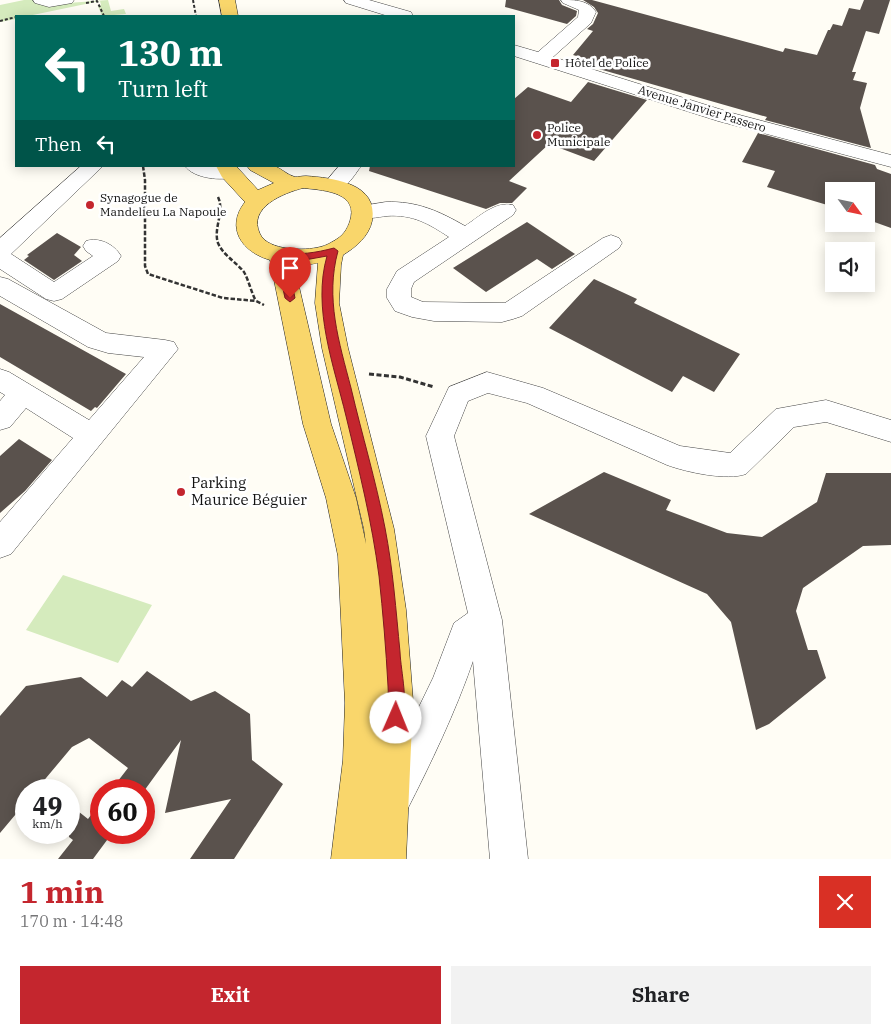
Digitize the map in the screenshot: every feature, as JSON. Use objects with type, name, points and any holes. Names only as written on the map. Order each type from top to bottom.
[{"type":"main road","points":[[227,0],[230,15]]},
{"type":"main road","points":[[259,167],[293,184]]},
{"type":"main road","points":[[228,170],[257,202]]},
{"type":"main road","points":[[314,182],[334,184],[349,191],[360,200],[364,212],[364,223],[358,234],[348,243],[334,251],[299,258],[281,256],[266,251],[255,243],[248,233],[246,222],[249,212],[257,202],[279,188],[293,184],[314,182]]},
{"type":"main road","points":[[334,251],[330,265],[327,303],[335,348],[379,529],[390,610],[396,702],[388,859]]},
{"type":"main road","points":[[281,256],[317,424],[341,498],[352,556],[362,703],[361,760],[350,859]]},
{"type":"street","points":[[41,0],[49,2],[66,0]]},
{"type":"street","points":[[352,0],[402,15]]},
{"type":"street","points":[[523,54],[585,19],[588,12],[585,7],[569,0]]},
{"type":"street","name":"Avenue Janvier Passero","points":[[523,54],[725,117],[891,162]]},
{"type":"street","points":[[0,251],[92,167]]},
{"type":"street","points":[[197,167],[207,171],[228,170]]},
{"type":"street","points":[[334,184],[350,167]]},
{"type":"street","points":[[364,212],[413,210],[425,213],[465,236]]},
{"type":"street","points":[[504,210],[405,277],[398,287],[398,297],[403,306],[420,312],[502,313],[513,310],[610,243]]},
{"type":"street","points":[[0,258],[54,293],[110,256],[94,246]]},
{"type":"street","points":[[0,285],[97,340],[108,344],[165,349],[0,544]]},
{"type":"street","points":[[0,379],[92,436]]},
{"type":"street","points":[[510,859],[486,620],[440,436],[458,394],[487,382],[534,395],[677,456],[736,466],[786,417],[826,411],[891,431]]},
{"type":"street","points":[[0,419],[23,394]]},
{"type":"street","points":[[391,802],[414,759],[448,685],[466,634],[486,620]]},
{"type":"path","points":[[193,0],[196,15]]},
{"type":"path","points":[[0,20],[15,17]]},
{"type":"path","points":[[143,167],[145,180],[145,266],[148,274],[223,298],[256,301],[268,306]]},
{"type":"path","points":[[214,193],[220,198],[221,209],[216,228],[219,244],[233,263],[242,269],[256,301]]},
{"type":"path","points":[[363,374],[400,377],[458,394]]},
{"type":"green space","points":[[24,0],[33,0],[42,5],[108,0],[111,11],[124,9],[126,14],[102,15],[98,6],[101,5],[100,1],[33,15],[15,15],[15,19],[0,22],[0,5]]},
{"type":"green space","points":[[63,575],[152,605],[118,663],[26,630]]},
{"type":"building","points":[[506,0],[559,0],[562,5],[577,11],[576,16],[567,24],[505,7]]},
{"type":"building","points":[[583,0],[592,0],[783,52],[785,48],[817,55],[828,30],[830,30],[833,24],[842,26],[849,8],[860,10],[864,0],[890,0],[879,34],[866,31],[852,72],[856,72],[853,80],[867,83],[860,108],[871,148],[765,120],[767,117],[599,69],[604,64],[573,55],[593,31],[587,29],[593,24],[598,13],[594,7]]},
{"type":"building","points":[[588,82],[647,100],[594,161],[549,144],[509,181],[527,188],[512,203],[500,203],[486,209],[369,171],[370,167],[515,167],[515,98],[528,87],[571,102]]},
{"type":"building","points":[[758,133],[875,165],[877,169],[891,174],[891,228],[875,222],[875,182],[825,182],[825,204],[767,187],[775,171],[742,162]]},
{"type":"building","points":[[527,222],[575,254],[552,269],[537,259],[486,292],[453,268]]},
{"type":"building","points":[[57,233],[81,247],[74,255],[82,261],[54,280],[24,260],[29,256],[27,255]]},
{"type":"building","points":[[594,279],[637,299],[634,303],[740,354],[714,392],[683,376],[672,392],[549,328]]},
{"type":"building","points":[[0,304],[126,374],[97,408],[95,407],[91,411],[0,357]]},
{"type":"building","points":[[19,439],[52,460],[25,491],[0,513],[0,456]]},
{"type":"building","points":[[604,472],[671,500],[666,510],[727,533],[762,537],[817,502],[826,473],[891,473],[891,545],[863,546],[803,588],[796,611],[808,650],[817,650],[826,678],[769,724],[756,730],[731,622],[707,594],[529,514]]},
{"type":"building","points":[[147,671],[191,701],[215,691],[250,714],[252,760],[283,784],[234,859],[190,859],[231,799],[165,813],[181,740],[153,779],[120,779],[128,768],[89,738],[72,747],[45,779],[15,779],[15,815],[0,833],[0,716],[26,686],[81,677],[107,697],[122,680],[132,687]]},
{"type":"building","points":[[80,813],[88,819],[90,816],[90,844],[104,844],[93,859],[58,859],[70,844],[80,844]]},
{"type":"place","name":"Hôtel de Police","points":[[555,63]]},
{"type":"place","name":"Police Municipale","points":[[537,135]]},
{"type":"place","name":"Synagogue de Mandelieu La Napoule","points":[[90,205]]},
{"type":"place","name":"Parking Maurice Béguier","points":[[181,492]]},
{"type":"route","points":[[290,298],[281,256],[299,258],[334,251],[330,265],[327,303],[335,348],[379,529],[390,610],[396,718]]}]
